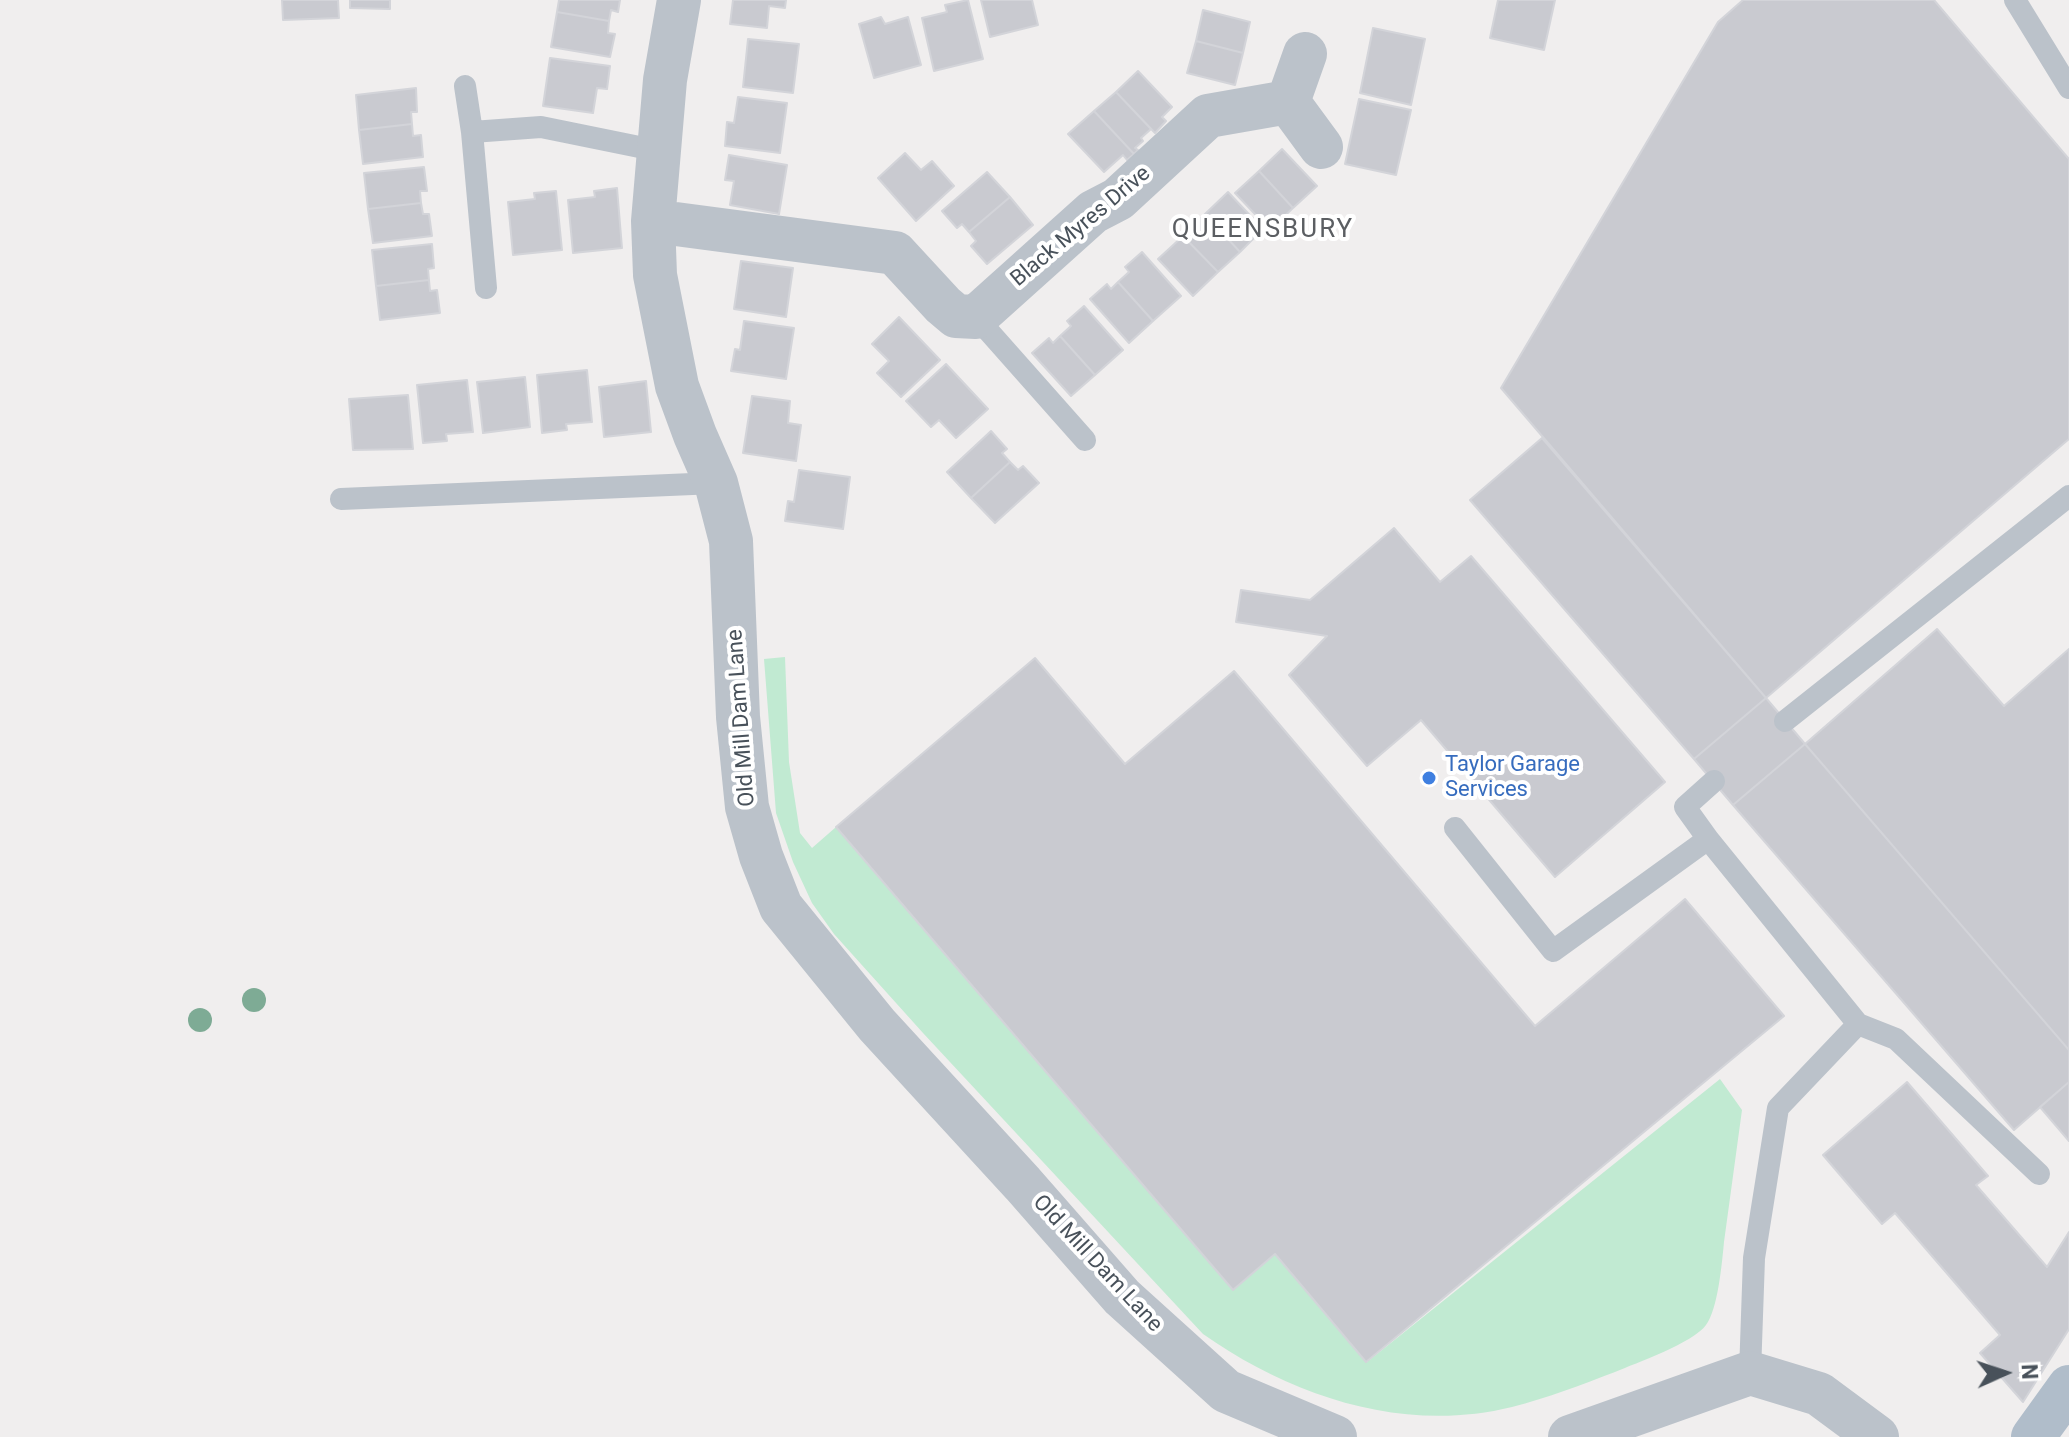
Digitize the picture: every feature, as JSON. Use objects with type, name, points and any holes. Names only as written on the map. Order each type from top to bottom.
[{"type":"main road","points":[[2033,1437],[2069,1387]]},
{"type":"street","name":"Old Mill Dam Lane","points":[[679,0],[665,80],[653,221],[655,275],[677,386],[716,483],[731,541],[738,717],[747,807],[761,856],[781,907],[877,1025],[1122,1297],[1226,1391],[1335,1437]]},
{"type":"street","points":[[1305,54],[1288,102],[1321,147]]},
{"type":"street","name":"Black Myres Drive","points":[[976,317],[1093,212],[1118,199],[1208,116],[1288,102]]},
{"type":"street","points":[[653,221],[895,253],[956,316],[976,317]]},
{"type":"street","points":[[1570,1437],[1750,1373],[1819,1394],[1877,1437]]},
{"type":"lane","points":[[2015,0],[2069,88]]},
{"type":"lane","points":[[465,86],[486,288]]},
{"type":"lane","points":[[472,132],[541,127],[659,151]]},
{"type":"lane","points":[[976,317],[1085,440]]},
{"type":"lane","points":[[341,499],[716,483]]},
{"type":"lane","points":[[1785,721],[2069,496]]},
{"type":"lane","points":[[1714,781],[1685,807],[1858,1024],[1896,1039],[2039,1174]]},
{"type":"lane","points":[[1455,828],[1553,951],[1708,839]]},
{"type":"lane","points":[[1750,1373],[1754,1258],[1778,1108],[1858,1024]]},
{"type":"green space","points":[[785,657],[789,762],[800,833],[812,848],[836,827],[1233,1289],[1275,1254],[1367,1362],[1720,1079],[1742,1110],[1719,1285],[1706,1325],[1689,1339],[1664,1352],[1551,1395],[1512,1407],[1471,1414],[1430,1416],[1350,1404],[1311,1391],[1237,1356],[1203,1334],[923,1033],[834,934],[812,903],[793,862],[776,813],[764,659]]},
{"type":"building","points":[[282,0],[338,0],[339,18],[283,20]]},
{"type":"building","points":[[350,0],[390,0],[390,9],[350,8]]},
{"type":"building","points":[[559,0],[620,0],[618,12],[611,10],[609,21],[557,12]]},
{"type":"building","points":[[733,0],[786,0],[785,8],[769,6],[767,28],[730,24]]},
{"type":"building","points":[[968,0],[983,59],[934,71],[922,18],[947,12],[945,5]]},
{"type":"building","points":[[981,0],[1032,0],[1038,25],[990,37]]},
{"type":"building","points":[[1498,0],[1555,0],[1544,50],[1490,38]]},
{"type":"building","points":[[1743,0],[1934,0],[2069,159],[2069,439],[1766,698],[1501,388],[1718,22]]},
{"type":"building","points":[[1203,10],[1250,22],[1243,53],[1196,41]]},
{"type":"building","points":[[557,12],[609,21],[608,33],[615,34],[610,57],[551,47]]},
{"type":"building","points":[[881,17],[885,24],[908,17],[921,65],[874,78],[859,24]]},
{"type":"building","points":[[1373,28],[1425,39],[1411,105],[1360,93]]},
{"type":"building","points":[[748,39],[799,44],[793,93],[743,87]]},
{"type":"building","points":[[1196,41],[1243,53],[1235,85],[1187,73]]},
{"type":"building","points":[[550,58],[610,66],[607,89],[597,88],[593,113],[543,106]]},
{"type":"building","points":[[1138,71],[1172,107],[1162,117],[1166,121],[1155,133],[1116,92]]},
{"type":"building","points":[[416,88],[417,112],[411,112],[412,124],[359,130],[356,95]]},
{"type":"building","points":[[1116,92],[1151,129],[1141,138],[1143,141],[1135,148],[1138,150],[1134,154],[1094,111]]},
{"type":"building","points":[[738,97],[787,103],[780,153],[725,146],[727,122],[734,123]]},
{"type":"building","points":[[1359,99],[1411,110],[1396,175],[1345,164]]},
{"type":"building","points":[[1094,111],[1134,154],[1127,160],[1123,155],[1104,172],[1068,134]]},
{"type":"building","points":[[412,124],[413,136],[421,135],[423,157],[363,164],[359,130]]},
{"type":"building","points":[[1282,149],[1317,186],[1293,208],[1259,171]]},
{"type":"building","points":[[905,153],[921,170],[932,161],[954,186],[916,221],[878,178]]},
{"type":"building","points":[[729,155],[787,165],[779,214],[730,205],[734,181],[725,180]]},
{"type":"building","points":[[424,167],[427,191],[420,191],[421,203],[368,209],[364,173]]},
{"type":"building","points":[[1259,171],[1293,208],[1270,230],[1235,193]]},
{"type":"building","points":[[987,172],[1010,197],[969,232],[962,224],[957,228],[942,211]]},
{"type":"building","points":[[617,188],[622,248],[573,253],[568,200],[595,197],[594,191]]},
{"type":"building","points":[[556,191],[562,250],[513,255],[508,202],[535,199],[534,193]]},
{"type":"building","points":[[1228,192],[1263,229],[1240,252],[1205,214]]},
{"type":"building","points":[[1010,197],[1033,225],[987,264],[971,246],[976,241],[969,232]]},
{"type":"building","points":[[421,203],[423,214],[429,214],[432,236],[373,243],[368,209]]},
{"type":"building","points":[[1205,214],[1240,252],[1218,272],[1183,236]]},
{"type":"building","points":[[1183,236],[1218,272],[1193,296],[1158,259]]},
{"type":"building","points":[[432,244],[434,268],[428,269],[429,280],[376,286],[372,250]]},
{"type":"building","points":[[1142,252],[1181,296],[1153,321],[1118,282],[1129,272],[1125,267]]},
{"type":"building","points":[[741,261],[793,268],[786,317],[734,309]]},
{"type":"building","points":[[429,280],[430,291],[437,290],[440,313],[380,320],[376,286]]},
{"type":"building","points":[[1118,282],[1153,321],[1129,343],[1090,299],[1107,284],[1111,289]]},
{"type":"building","points":[[1084,306],[1123,350],[1095,375],[1060,336],[1071,326],[1067,321]]},
{"type":"building","points":[[899,317],[940,360],[901,397],[877,373],[889,361],[872,344]]},
{"type":"building","points":[[744,321],[794,328],[786,379],[731,371],[735,349],[740,350]]},
{"type":"building","points":[[1060,336],[1095,375],[1071,396],[1032,353],[1049,338],[1053,343]]},
{"type":"building","points":[[946,364],[988,409],[956,438],[939,420],[931,427],[906,401]]},
{"type":"building","points":[[587,370],[592,422],[566,424],[567,430],[542,433],[537,375]]},
{"type":"building","points":[[525,377],[530,427],[483,433],[477,382]]},
{"type":"building","points":[[467,380],[473,432],[446,434],[447,441],[423,443],[417,385]]},
{"type":"building","points":[[646,381],[651,432],[604,437],[599,387]]},
{"type":"building","points":[[408,395],[413,449],[353,450],[349,399]]},
{"type":"building","points":[[752,396],[790,401],[788,423],[801,425],[796,461],[743,453]]},
{"type":"building","points":[[991,431],[1007,449],[1002,453],[1010,462],[971,498],[947,472]]},
{"type":"building","points":[[1542,438],[1766,698],[1694,759],[1470,500]]},
{"type":"building","points":[[1010,462],[1018,470],[1023,466],[1039,483],[995,523],[971,498]]},
{"type":"building","points":[[799,470],[850,477],[843,529],[785,521],[788,501],[794,502]]},
{"type":"building","points":[[1394,528],[1440,582],[1471,556],[1665,782],[1555,877],[1421,720],[1367,766],[1289,675],[1327,636],[1236,622],[1241,590],[1310,600]]},
{"type":"building","points":[[1937,629],[2004,706],[2069,649],[2069,1050],[1805,744]]},
{"type":"building","points":[[1035,658],[1125,764],[1234,671],[1535,1026],[1685,899],[1784,1016],[1366,1362],[1275,1254],[1233,1290],[836,827]]},
{"type":"building","points":[[1766,698],[1805,744],[1733,805],[1694,759]]},
{"type":"building","points":[[1805,744],[2069,1050],[2069,1082],[2014,1130],[1733,805]]},
{"type":"building","points":[[1907,1082],[1988,1176],[1976,1185],[2047,1267],[2069,1232],[2069,1329],[2023,1402],[1980,1353],[2000,1335],[1895,1213],[1882,1224],[1823,1155]]},
{"type":"building","points":[[2069,1082],[2069,1141],[2040,1107]]},
{"type":"place","name":"Taylor Garage Services","points":[[1429,778]]},
{"type":"district","name":"QUEENSBURY","points":[[1263,230]]}]
